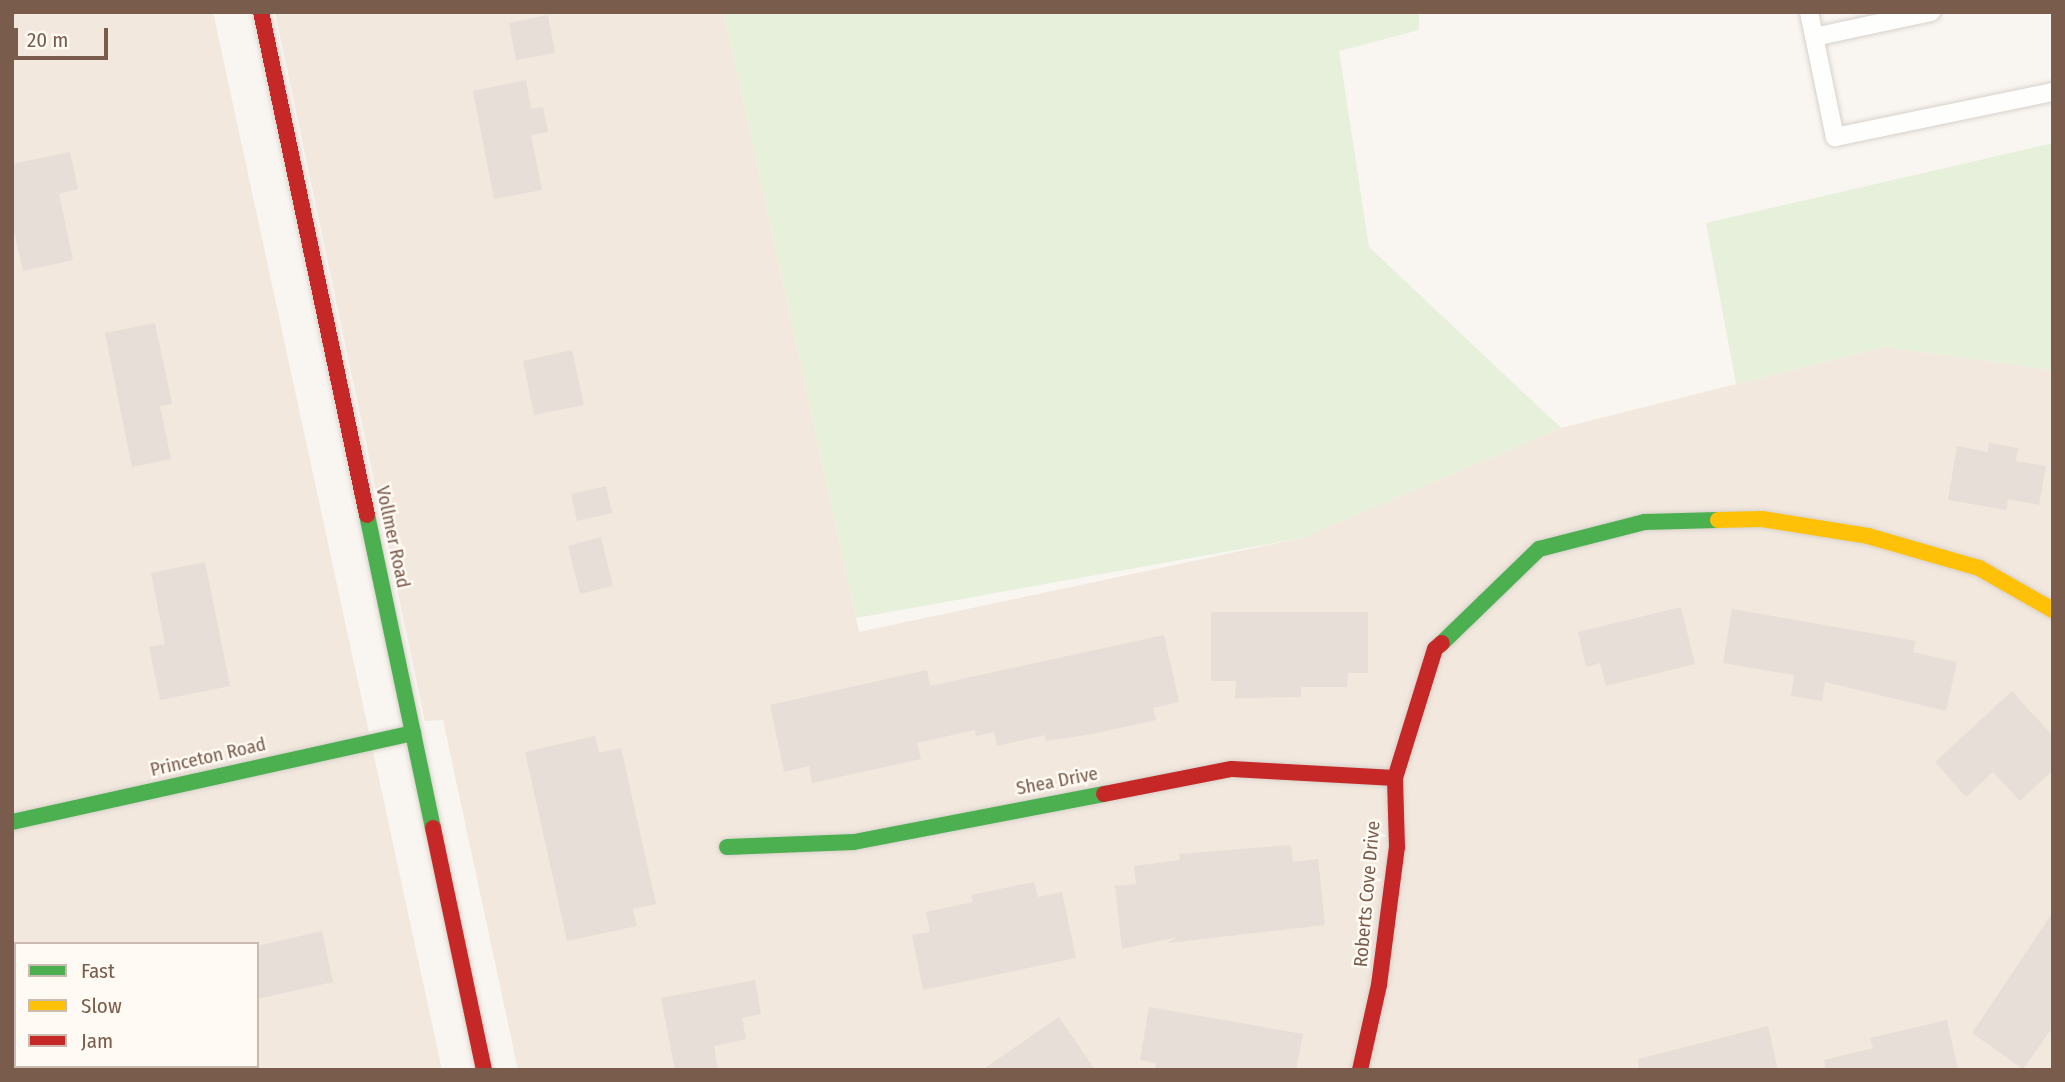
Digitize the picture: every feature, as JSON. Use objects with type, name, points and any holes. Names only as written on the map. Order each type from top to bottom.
[{"type":"street","name":"Vollmer Road","points":[[261,12],[484,1070]]},
{"type":"street","name":"Roberts Cove Drive","points":[[1360,1070],[1379,985],[1390,905],[1396,847],[1395,779],[1435,649],[1539,549],[1644,522],[1762,519],[1868,536],[1979,568],[2053,610]]},
{"type":"street","name":"Princeton Road","points":[[12,822],[413,733]]},
{"type":"street","name":"Shea Drive","points":[[727,847],[854,842],[1232,769],[1395,779]]},
{"type":"lane","points":[[1809,12],[1835,137],[2053,92]]},
{"type":"lane","points":[[1814,37],[1931,12]]},
{"type":"shaded area","points":[[12,12],[213,12],[442,1070],[12,1070]]},
{"type":"shaded area","points":[[275,12],[724,12],[859,632],[1302,538],[1561,428],[1884,347],[2053,370],[2053,1070],[518,1070],[443,720],[425,721]]},
{"type":"green space","points":[[724,12],[1419,12],[1419,30],[1339,51],[1369,247],[1561,428],[1302,538],[856,618]]},
{"type":"green space","points":[[2053,143],[2053,370],[1884,347],[1736,384],[1706,223]]},
{"type":"building","points":[[548,15],[555,53],[516,60],[509,23]]},
{"type":"building","points":[[526,80],[531,109],[543,107],[548,132],[531,135],[542,190],[494,199],[473,91]]},
{"type":"building","points":[[70,152],[78,189],[59,194],[73,260],[23,271],[12,222],[12,164]]},
{"type":"building","points":[[155,323],[172,404],[160,406],[171,459],[132,467],[105,333]]},
{"type":"building","points":[[572,350],[584,405],[534,415],[523,361]]},
{"type":"building","points":[[1989,443],[2018,448],[2016,461],[2046,466],[2039,505],[2008,499],[2006,510],[1948,500],[1957,446],[1988,452]]},
{"type":"building","points":[[606,486],[612,513],[577,521],[571,494]]},
{"type":"building","points":[[601,537],[613,586],[580,594],[568,546]]},
{"type":"building","points":[[205,562],[230,686],[160,700],[149,647],[165,644],[151,573]]},
{"type":"building","points":[[1681,607],[1695,664],[1606,686],[1600,663],[1586,667],[1578,632]]},
{"type":"building","points":[[1732,609],[1916,641],[1913,652],[1957,662],[1946,711],[1825,682],[1822,701],[1791,696],[1794,675],[1723,663]]},
{"type":"building","points":[[1211,612],[1368,612],[1368,673],[1348,673],[1347,687],[1301,687],[1301,697],[1235,698],[1236,681],[1211,681]]},
{"type":"building","points":[[1164,635],[1179,702],[1153,708],[1156,720],[1092,734],[1046,741],[1045,735],[997,746],[994,732],[976,736],[975,730],[917,743],[921,759],[812,783],[809,766],[784,772],[770,705],[927,670],[930,686]]},
{"type":"building","points":[[2012,691],[2053,736],[2053,770],[2020,801],[1993,772],[1966,797],[1935,762]]},
{"type":"building","points":[[595,736],[599,753],[621,748],[656,904],[633,909],[637,926],[567,941],[525,752]]},
{"type":"building","points":[[1291,845],[1293,862],[1318,859],[1325,925],[1168,943],[1177,937],[1122,949],[1115,886],[1136,884],[1134,866],[1180,860],[1179,854]]},
{"type":"building","points":[[1034,882],[1038,897],[1062,892],[1076,958],[923,990],[912,935],[930,932],[926,912],[973,902],[971,895]]},
{"type":"building","points":[[2053,912],[2053,1027],[2023,1069],[1972,1033]]},
{"type":"building","points":[[322,931],[333,982],[259,999],[259,946]]},
{"type":"building","points":[[755,980],[761,1014],[742,1018],[746,1039],[714,1046],[718,1070],[675,1070],[661,998]]},
{"type":"building","points":[[1149,1007],[1303,1034],[1296,1070],[1155,1070],[1156,1063],[1140,1060]]},
{"type":"building","points":[[1059,1017],[1095,1070],[982,1070]]},
{"type":"building","points":[[1947,1020],[1958,1070],[1826,1070],[1824,1060],[1873,1048],[1870,1038]]},
{"type":"building","points":[[1768,1026],[1778,1070],[1639,1070],[1638,1059]]},
{"type":"traffic: fast","points":[[367,515],[433,828]]},
{"type":"traffic: fast","points":[[1442,643],[1539,549],[1644,522],[1718,520]]},
{"type":"traffic: fast","points":[[12,822],[413,733]]},
{"type":"traffic: fast","points":[[727,847],[854,842],[1104,794]]},
{"type":"traffic: slow","points":[[1718,520],[1762,519],[1868,536],[1979,568],[2053,610]]},
{"type":"traffic: jam","points":[[261,12],[367,515]]},
{"type":"traffic: jam","points":[[1360,1070],[1379,985],[1397,847],[1395,778],[1435,649],[1442,643]]},
{"type":"traffic: jam","points":[[1104,794],[1232,769],[1395,778]]},
{"type":"traffic: jam","points":[[433,828],[484,1070]]}]
